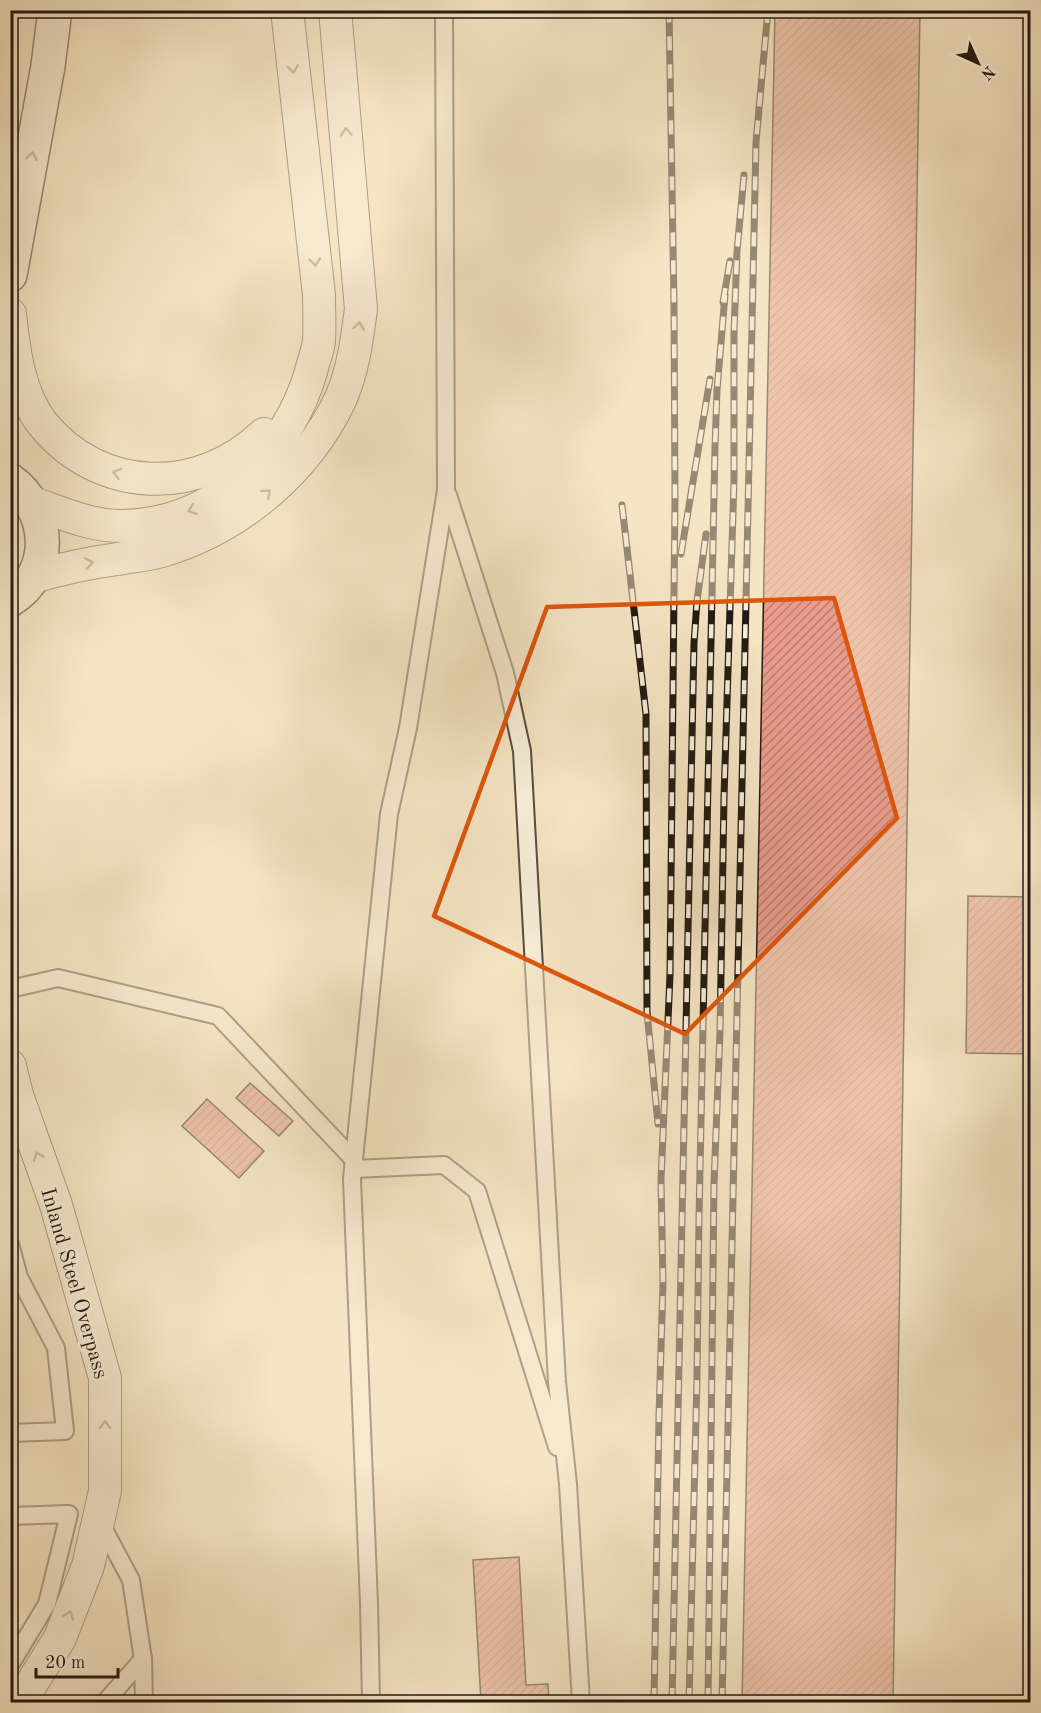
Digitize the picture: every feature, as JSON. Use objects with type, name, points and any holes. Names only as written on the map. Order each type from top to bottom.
[{"type":"main road","points":[[10,275],[48,66],[55,10]]},
{"type":"main road","points":[[10,480],[21,488],[33,503],[40,521],[43,540],[40,559],[17,596]]},
{"type":"street","points":[[33,503],[82,521],[121,526],[155,523],[194,510],[227,492],[262,463],[288,427],[307,386],[319,342],[319,295],[287,10]]},
{"type":"street","points":[[17,596],[65,567],[160,551],[202,537],[236,517],[267,494],[292,469],[319,437],[341,398],[354,358],[362,309],[335,10]]},
{"type":"street","points":[[10,314],[19,370],[28,397],[41,421],[60,442],[84,460],[112,472],[143,479],[170,479],[197,473],[228,462],[255,443],[280,419],[300,390],[319,342]]},
{"type":"street","name":"Inland Steel Overpass","points":[[10,1066],[17,1095],[56,1205],[105,1378],[105,1491],[88,1566],[60,1638],[21,1702]]},
{"type":"lane","points":[[371,1702],[353,1164],[389,814],[408,728],[446,490],[444,10]]},
{"type":"lane","points":[[446,490],[505,673],[522,752],[556,1370],[568,1484],[581,1702]]},
{"type":"lane","points":[[10,989],[58,978],[218,1016],[353,1164],[444,1166],[477,1191],[568,1484]]},
{"type":"lane","points":[[10,1244],[19,1277],[56,1348],[65,1431],[10,1433]]},
{"type":"lane","points":[[10,1516],[69,1514],[47,1604],[10,1665]]},
{"type":"lane","points":[[98,1519],[130,1580],[143,1659],[144,1702]]},
{"type":"lane","points":[[105,1702],[143,1659]]},
{"type":"highlighted area","points":[[834,598],[897,818],[685,1034],[434,916],[547,607]]},
{"type":"building","points":[[775,10],[920,10],[893,1702],[742,1702]]},
{"type":"building","points":[[1030,89],[1030,208],[1029,208]]},
{"type":"building","points":[[968,896],[1030,897],[1030,1054],[966,1053]]},
{"type":"building","points":[[250,1083],[293,1121],[279,1136],[236,1098]]},
{"type":"building","points":[[207,1099],[264,1151],[239,1178],[182,1126]]},
{"type":"building","points":[[519,1557],[526,1685],[548,1684],[549,1702],[481,1702],[473,1560]]},
{"type":"railway","points":[[654,1702],[663,1283],[661,1180],[670,975],[675,498],[669,10]]},
{"type":"railway","points":[[722,1702],[756,142],[768,10]]},
{"type":"railway","points":[[708,1702],[714,1183],[734,481],[734,333],[737,251],[744,175]]},
{"type":"railway","points":[[723,302],[730,261]]},
{"type":"railway","points":[[689,1702],[715,448],[725,295]]},
{"type":"railway","points":[[681,554],[710,379]]},
{"type":"railway","points":[[622,505],[646,714],[647,1012],[658,1124]]},
{"type":"railway","points":[[672,1702],[694,643],[706,534]]}]
